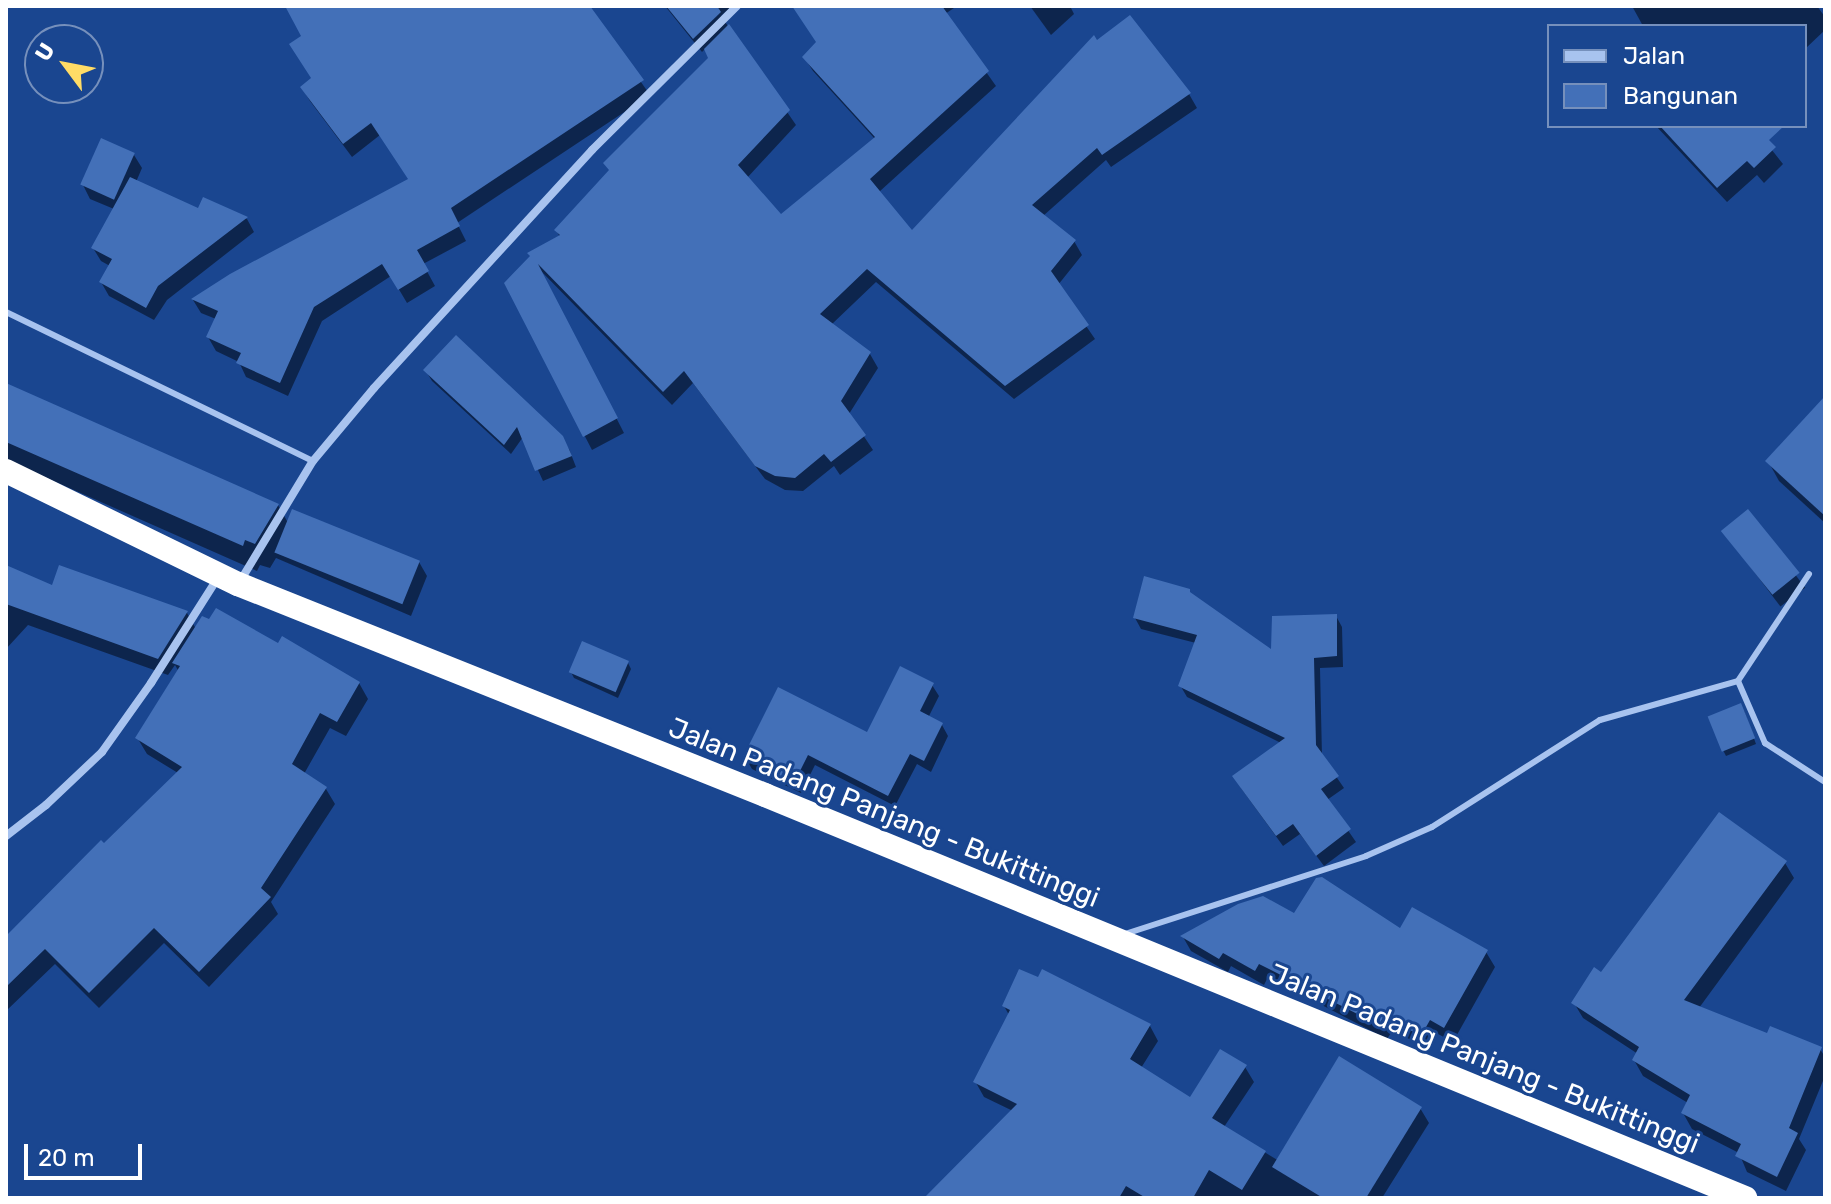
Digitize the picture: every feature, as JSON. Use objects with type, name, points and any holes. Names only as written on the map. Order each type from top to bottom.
[{"type":"highway","name":"Jalan Padang Panjang - Bukittinggi","points":[[6,471],[229,578],[1745,1198]]},
{"type":"street","points":[[6,836],[46,805],[102,752],[313,461],[374,388],[592,150],[737,6]]},
{"type":"lane","points":[[6,312],[313,461]]},
{"type":"lane","points":[[1112,939],[1366,856],[1432,827],[1600,720],[1738,681],[1809,574]]},
{"type":"lane","points":[[1738,681],[1765,743],[1825,782]]},
{"type":"building","points":[[285,6],[590,6],[644,80],[451,208],[460,226],[417,250],[429,271],[398,290],[382,264],[314,307],[280,383],[236,363],[241,353],[206,337],[218,311],[191,299],[230,274],[408,179],[371,123],[343,144],[300,87],[311,78],[289,44],[301,36]]},
{"type":"building","points":[[666,6],[717,6],[721,12],[693,39]]},
{"type":"building","points":[[792,6],[942,6],[989,71],[870,179],[912,230],[1094,35],[1097,40],[1130,15],[1191,93],[1102,155],[1097,148],[1032,205],[1076,240],[1051,271],[1089,325],[1005,386],[867,269],[820,314],[871,352],[841,401],[866,435],[831,462],[824,454],[795,478],[775,476],[755,466],[684,371],[663,392],[538,264],[618,418],[583,437],[504,283],[530,256],[527,253],[560,235],[554,230],[609,170],[603,163],[708,58],[704,49],[729,24],[790,110],[738,165],[781,214],[875,137],[802,57],[816,42]]},
{"type":"building","points":[[1662,128],[1782,128],[1769,140],[1776,147],[1754,168],[1747,161],[1717,188]]},
{"type":"building","points":[[101,138],[135,153],[114,200],[80,185]]},
{"type":"building","points":[[130,177],[198,208],[203,197],[248,217],[158,286],[146,308],[99,282],[112,259],[91,248]]},
{"type":"building","points":[[456,335],[563,436],[572,456],[535,471],[517,427],[504,445],[423,370]]},
{"type":"building","points":[[6,383],[279,504],[255,544],[245,540],[243,546],[6,442]]},
{"type":"building","points":[[1825,396],[1825,516],[1765,461]]},
{"type":"building","points":[[292,509],[420,561],[402,604],[274,553]]},
{"type":"building","points":[[1748,509],[1800,573],[1772,595],[1721,531]]},
{"type":"building","points":[[6,565],[52,585],[59,565],[188,611],[158,659],[6,604]]},
{"type":"building","points":[[1144,576],[1190,589],[1190,592],[1271,649],[1272,616],[1337,614],[1337,656],[1314,658],[1316,745],[1339,776],[1321,789],[1351,829],[1316,856],[1293,824],[1276,836],[1232,776],[1285,738],[1178,686],[1197,635],[1133,618]]},
{"type":"building","points":[[216,608],[278,643],[282,636],[360,682],[337,722],[320,713],[292,764],[327,787],[261,888],[271,897],[199,972],[154,928],[89,993],[45,949],[6,987],[6,936],[101,840],[104,843],[182,767],[135,738],[180,666],[172,663],[202,616],[209,619]]},
{"type":"building","points":[[582,641],[629,661],[616,692],[569,672]]},
{"type":"building","points":[[900,666],[934,683],[920,711],[943,723],[924,761],[910,754],[888,796],[808,755],[794,783],[743,757],[778,687],[867,732]]},
{"type":"building","points":[[1741,703],[1755,738],[1722,752],[1708,716]]},
{"type":"building","points":[[1719,812],[1787,861],[1684,1000],[1767,1033],[1770,1026],[1822,1047],[1789,1128],[1798,1133],[1777,1177],[1735,1156],[1741,1144],[1681,1113],[1690,1095],[1632,1060],[1639,1047],[1571,1003],[1594,967],[1601,972]]},
{"type":"building","points":[[1322,877],[1400,928],[1412,907],[1488,950],[1444,1028],[1430,1020],[1421,1036],[1384,1016],[1379,1025],[1259,964],[1255,971],[1223,953],[1219,959],[1180,936],[1238,904],[1263,896],[1294,913],[1316,878]]},
{"type":"building","points":[[1019,969],[1038,977],[1042,969],[1151,1024],[1130,1059],[1190,1097],[1220,1049],[1247,1065],[1212,1118],[1266,1151],[1242,1190],[1209,1170],[1193,1198],[1146,1198],[1126,1186],[1119,1198],[924,1198],[1017,1104],[973,1082],[1010,1010],[1002,1006]]},
{"type":"building","points":[[1339,1056],[1422,1107],[1366,1198],[1323,1198],[1272,1167]]}]
